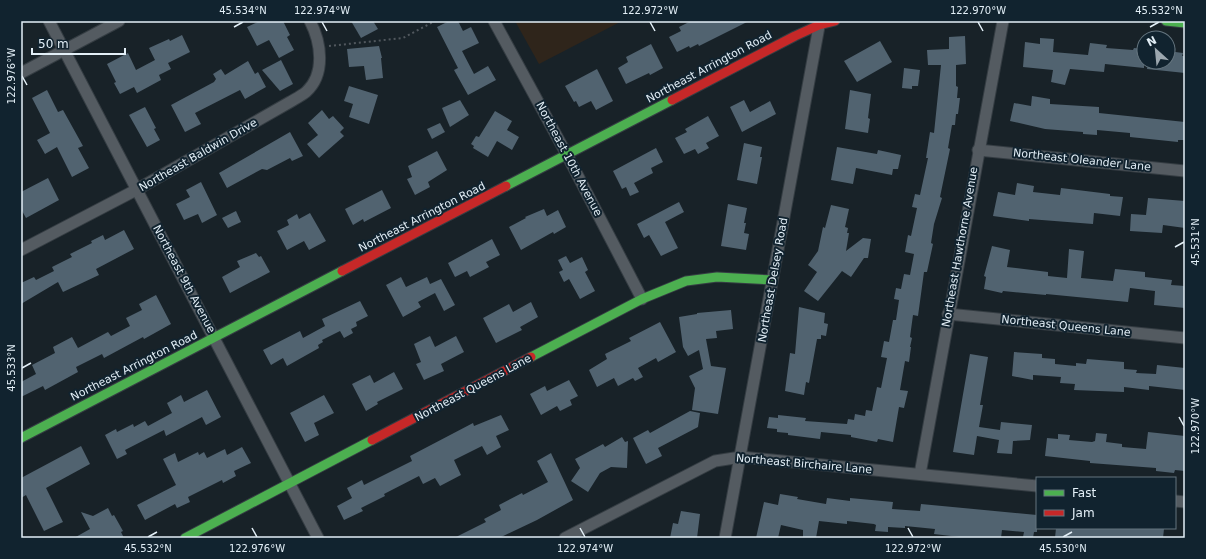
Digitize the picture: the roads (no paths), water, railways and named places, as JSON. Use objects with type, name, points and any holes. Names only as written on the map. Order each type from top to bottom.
[{"type":"street","name":"Northeast 9th Avenue","points":[[49,21],[318,538]]},
{"type":"street","points":[[21,73],[119,21]]},
{"type":"street","name":"Northeast Baldwin Drive","points":[[21,250],[136,190],[307,91],[319,71],[320,58],[315,31],[310,21]]},
{"type":"street","name":"Northeast 10th Avenue","points":[[494,21],[567,155],[642,299]]},
{"type":"street","name":"Northeast Arrington Road","points":[[21,438],[820,23],[835,21]]},
{"type":"street","name":"Northeast Hawthorne Avenue","points":[[920,474],[978,150],[1003,21]]},
{"type":"street","points":[[1166,21],[1185,23]]},
{"type":"street","name":"Northeast Delsey Road","points":[[725,538],[820,23]]},
{"type":"street","name":"Northeast Oleander Lane","points":[[978,150],[1185,171]]},
{"type":"street","name":"Northeast Queens Lane","points":[[185,538],[642,299],[686,281],[717,278],[773,280]]},
{"type":"street","name":"Northeast Queens Lane","points":[[948,314],[1185,338]]},
{"type":"street","name":"Northeast Birchaire Lane","points":[[565,538],[715,461],[741,457],[1036,486]]}]
